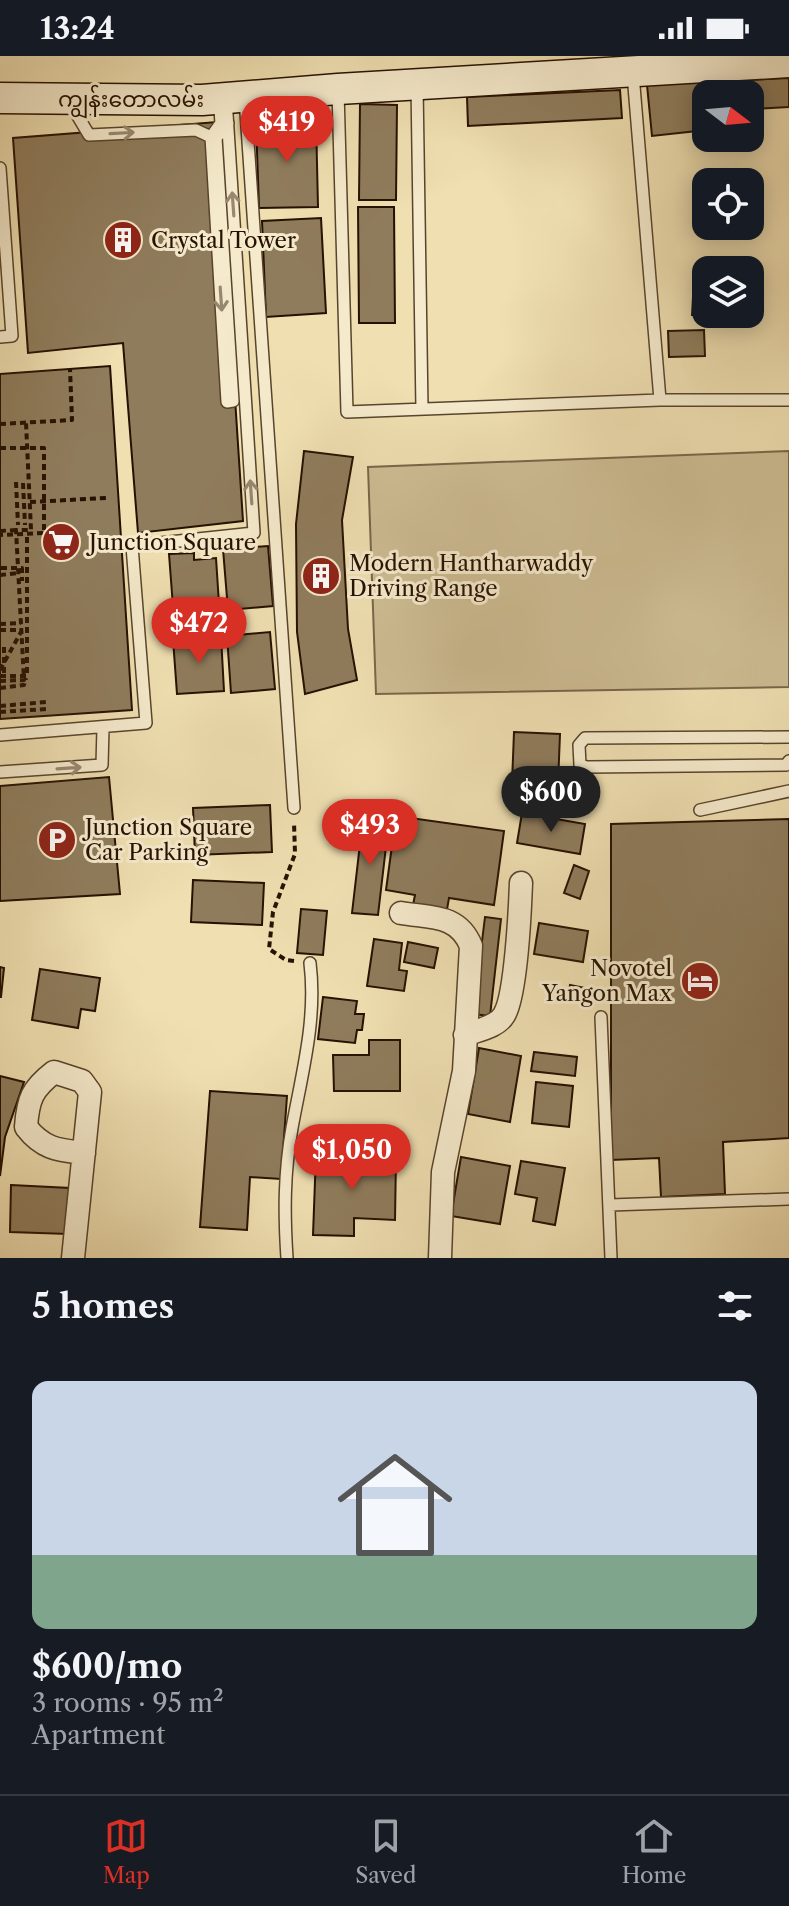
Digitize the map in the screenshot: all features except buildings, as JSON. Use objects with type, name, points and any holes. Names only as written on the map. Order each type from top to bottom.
[{"type":"street","name":"ကျွန်းတောလမ်း","points":[[0,98],[224,103],[338,89],[789,62]]},
{"type":"street","points":[[465,1035],[492,1026],[503,1018],[517,945],[521,883]]},
{"type":"street","points":[[401,913],[457,923],[471,946],[464,1071],[443,1172],[440,1258]]},
{"type":"street","points":[[73,1258],[84,1153]]},
{"type":"lane","points":[[633,70],[660,400]]},
{"type":"lane","points":[[417,85],[422,409]]},
{"type":"lane","points":[[338,89],[347,412],[660,400],[789,400]]},
{"type":"lane","points":[[68,99],[89,135],[196,130],[211,137]]},
{"type":"lane","points":[[196,130],[224,103]]},
{"type":"lane","points":[[224,103],[216,138],[233,401],[227,402],[211,137],[221,123],[224,103]]},
{"type":"lane","points":[[0,735],[146,723],[132,546],[254,533],[224,103]]},
{"type":"lane","points":[[224,103],[294,808]]},
{"type":"lane","points":[[0,168],[3,282],[12,336],[0,337]]},
{"type":"lane","points":[[0,772],[102,765],[103,728]]},
{"type":"lane","points":[[789,737],[585,738],[579,745],[579,762],[587,767],[786,765],[789,761]]},
{"type":"lane","points":[[700,810],[789,791]]},
{"type":"lane","points":[[287,1258],[283,1202],[292,1130],[307,1059],[313,986],[310,963]]},
{"type":"lane","points":[[601,1017],[611,1258]]},
{"type":"lane","points":[[610,1205],[789,1199]]},
{"type":"path","points":[[0,424],[72,420],[70,369]]},
{"type":"path","points":[[0,533],[17,528],[31,530],[26,423]]},
{"type":"path","points":[[0,448],[44,448],[44,533],[0,533]]},
{"type":"path","points":[[1,675],[24,680],[16,482]]},
{"type":"path","points":[[23,483],[25,525]]},
{"type":"path","points":[[30,502],[106,498]]},
{"type":"path","points":[[1,675],[27,676],[27,534]]},
{"type":"path","points":[[0,688],[24,685],[30,658],[22,626],[22,568],[1,568]]},
{"type":"path","points":[[0,575],[19,573]]},
{"type":"path","points":[[1,675],[22,626]]},
{"type":"path","points":[[0,627],[22,626]]},
{"type":"path","points":[[1,675],[4,647]]},
{"type":"path","points":[[0,709],[46,702]]},
{"type":"path","points":[[0,709],[46,709]]},
{"type":"path","points":[[294,808],[295,854],[273,912],[269,949],[286,960],[310,963]]},
{"type":"shaded area","points":[[789,451],[789,687],[376,694],[368,467]]},
{"type":"place","name":"Crystal Tower","points":[[123,240]]},
{"type":"place","name":"Junction Square","points":[[61,542]]},
{"type":"place","name":"Modern Hantharwaddy Driving Range","points":[[321,576]]},
{"type":"place","name":"Junction Square Car Parking","points":[[57,840]]},
{"type":"place","name":"Novotel Yangon Max","points":[[700,981]]}]
